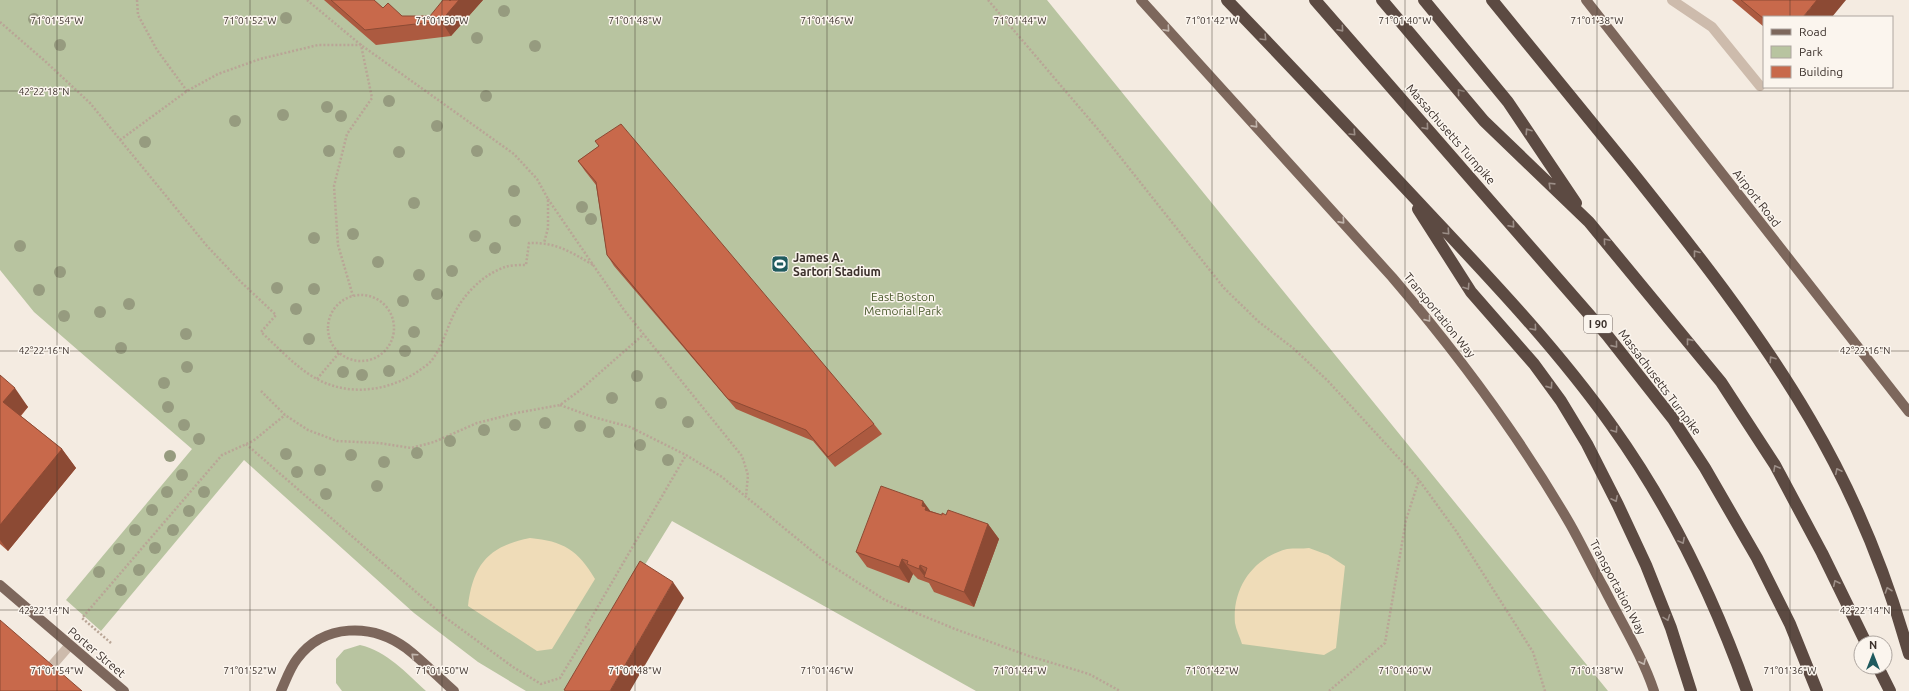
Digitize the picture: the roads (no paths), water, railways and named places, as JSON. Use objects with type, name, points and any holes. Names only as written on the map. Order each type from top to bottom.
[{"type":"highway","points":[[1227,0],[1483,271],[1549,345],[1612,427],[1667,513],[1689,555],[1723,628],[1747,691]]},
{"type":"highway","name":"Massachusetts Turnpike","points":[[1315,0],[1607,335],[1673,419],[1705,468],[1757,558],[1790,624],[1817,691]]},
{"type":"highway","points":[[1382,0],[1484,121],[1589,222]]},
{"type":"highway","points":[[1424,0],[1508,102],[1589,222],[1713,372],[1745,418],[1775,465],[1822,553],[1862,635]]},
{"type":"highway","points":[[1492,0],[1678,229],[1740,312],[1782,374],[1810,419],[1847,490],[1884,579],[1909,654]]},
{"type":"highway","points":[[1401,183],[1471,292],[1534,364],[1561,401],[1587,444],[1618,505],[1649,572],[1671,628],[1691,691]]},
{"type":"highway","points":[[1882,675],[1890,691]]},
{"type":"main road","name":"Transportation Way","points":[[1141,0],[1392,277],[1426,316],[1486,394],[1542,479],[1570,525],[1642,660],[1654,691]]},
{"type":"main road","name":"Airport Road","points":[[1586,0],[1909,412]]},
{"type":"main road","name":"Porter Street","points":[[0,585],[69,646],[124,691]]},
{"type":"main road","points":[[281,691],[297,659],[307,648],[317,640],[340,630],[365,631],[386,638],[406,648],[454,691]]},
{"type":"main road","points":[[290,691],[291,669]]},
{"type":"lane","points":[[1672,0],[1712,26],[1760,86]]},
{"type":"lane","points":[[49,670],[69,646]]},
{"type":"place","name":"James A. Sartori Stadium","points":[[780,264]]},
{"type":"park label","name":"East Boston Memorial Park","points":[[903,303]]}]
